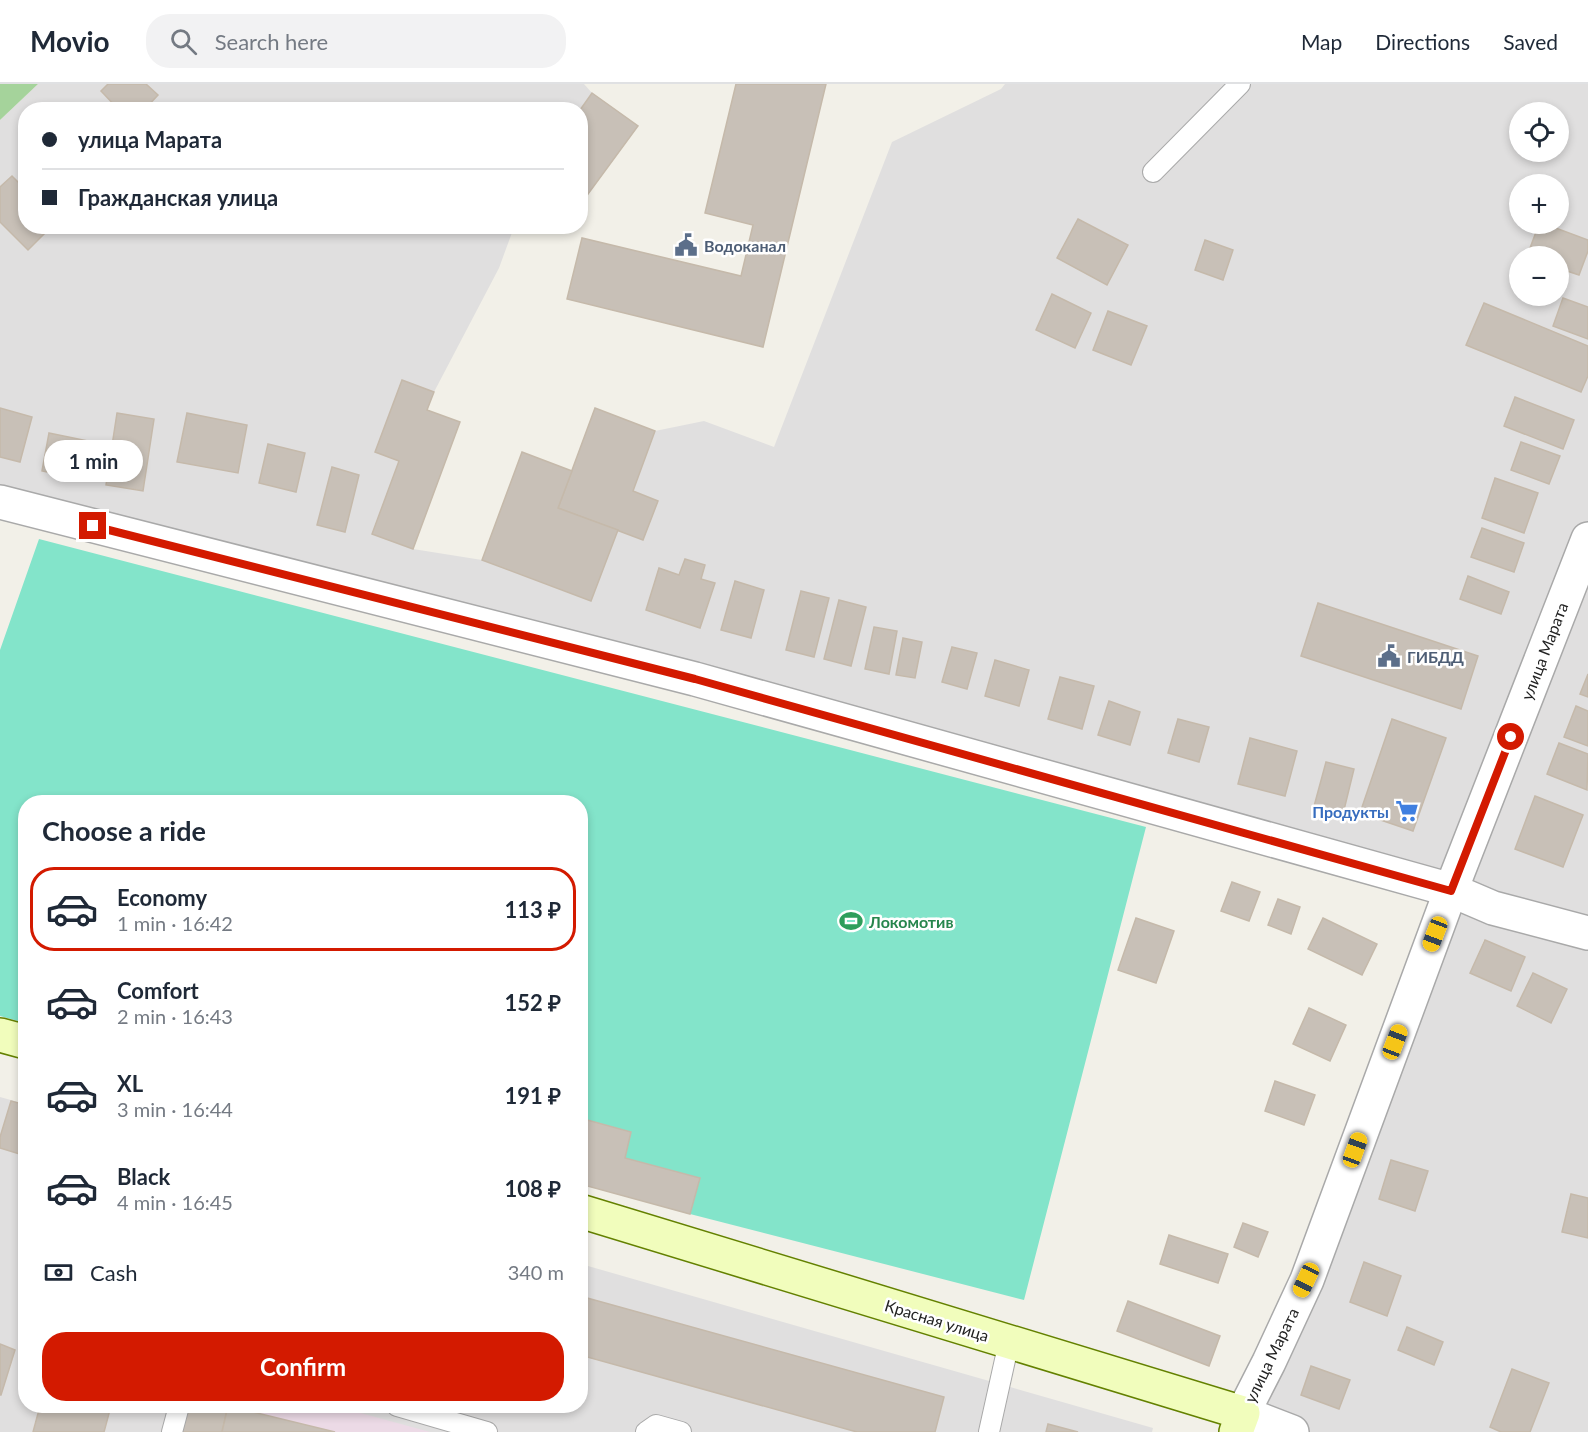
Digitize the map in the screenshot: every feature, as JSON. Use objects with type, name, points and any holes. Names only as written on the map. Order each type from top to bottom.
[{"type":"street","points":[[0,502],[695,679],[1451,891],[1493,908],[1588,933]]},
{"type":"street","name":"улица Марата","points":[[1240,1422],[1306,1280],[1451,891],[1588,539]]},
{"type":"street","points":[[0,1035],[18,1040]]},
{"type":"street","name":"Красная улица","points":[[588,1213],[1009,1342],[1240,1422],[1292,1432]]},
{"type":"lane","points":[[1153,172],[1240,84]]},
{"type":"lane","points":[[989,1432],[1009,1342]]},
{"type":"lane","points":[[172,1432],[177,1413]]},
{"type":"lane","points":[[422,1413],[488,1432]]},
{"type":"lane","points":[[646,1432],[656,1425],[681,1432]]},
{"type":"shaded area","points":[[38,84],[108,84],[101,92],[112,102],[19,102]]},
{"type":"shaded area","points":[[146,84],[584,84],[592,93],[586,102],[151,102],[158,95]]},
{"type":"shaded area","points":[[1005,84],[1588,84],[1588,240],[1569,233],[1569,174],[1509,174],[1509,234],[1535,234],[1531,246],[1509,246],[1509,306],[1560,306],[1553,326],[1588,339],[1588,346],[1484,303],[1467,344],[1581,392],[1588,376],[1588,711],[1576,706],[1564,737],[1588,746],[1588,754],[1559,743],[1547,774],[1587,789],[1588,787],[1588,1198],[1571,1194],[1588,1238],[1588,1432],[1530,1432],[1549,1384],[1512,1369],[1490,1427],[1501,1432],[1236,1432],[1451,891],[0,502],[0,457],[20,462],[32,417],[0,408],[0,222],[28,250],[44,234],[511,234],[499,268],[434,392],[402,380],[375,452],[399,461],[413,549],[482,560],[591,601],[618,530],[643,539],[657,501],[633,491],[655,431],[704,421],[774,447],[892,142],[1001,89]],"holes":[[[1079,219],[1128,245],[1107,285],[1058,258]],[[1052,295],[1091,313],[1075,347],[1036,330]],[[1108,311],[1146,326],[1131,365],[1093,350]],[[1515,397],[1574,420],[1563,449],[1504,426]],[[187,413],[247,425],[238,473],[178,462]],[[117,414],[143,491],[106,485]],[[98,443],[90,481],[42,471]],[[268,445],[305,453],[296,492],[260,483]],[[1560,456],[1549,484],[1512,470]],[[332,468],[359,475],[345,532],[318,525]],[[1495,479],[1524,532],[1482,518]],[[1481,529],[1524,543],[1514,572],[1472,557]],[[685,559],[705,565],[701,579],[715,584],[700,628],[646,609],[659,569],[679,575]],[[1468,576],[1509,592],[1500,614],[1460,599]],[[735,582],[764,590],[751,638]],[[801,591],[829,598],[814,657],[786,649]],[[839,600],[866,608],[851,665],[824,659]],[[1318,603],[1478,656],[1461,709],[1301,656]],[[874,627],[897,631],[888,674],[866,669]],[[903,638],[922,642],[915,678],[896,674]],[[952,647],[976,653],[966,689],[942,682]],[[995,661],[1029,669],[1019,706],[986,696]],[[1060,677],[1094,686],[1082,729],[1048,719]],[[1109,702],[1140,712],[1130,745],[1098,735]],[[1178,719],[1209,728],[1198,762],[1168,753]],[[1392,720],[1413,831],[1360,812]],[[1250,739],[1297,751],[1285,796],[1238,784]],[[1326,762],[1354,770],[1342,817],[1313,810]],[[1535,797],[1583,815],[1562,867],[1515,849]],[[1484,940],[1525,958],[1511,991],[1470,973]],[[1533,973],[1567,989],[1551,1022],[1517,1006]],[[1391,1160],[1428,1172],[1415,1211],[1379,1199]],[[1364,1263],[1401,1276],[1387,1316],[1350,1302]],[[1407,1327],[1443,1342],[1434,1365],[1398,1350]],[[1311,1366],[1349,1380],[1339,1409],[1301,1395]]]},
{"type":"shaded area","points":[[18,103],[18,182],[12,176],[0,187],[0,120]]},
{"type":"shaded area","points":[[1588,251],[1588,307],[1569,300],[1569,272],[1579,275]]},
{"type":"shaded area","points":[[0,1097],[18,1102],[18,1413],[588,1413],[588,1266],[1153,1428],[1152,1432],[0,1432]]},
{"type":"shaded area","points":[[167,1413],[361,1413],[430,1432],[161,1432]]},
{"type":"green space","points":[[0,84],[38,84],[18,102],[0,120]]},
{"type":"green space","name":"Локомотив","points":[[39,539],[1146,827],[1024,1300],[588,1186],[588,795],[18,795],[18,1021],[0,1016],[0,650]]},
{"type":"building","points":[[108,84],[146,84],[158,95],[151,102],[111,102],[101,91]]},
{"type":"building","points":[[736,84],[826,84],[763,347],[567,299],[582,238],[741,276],[753,225],[705,213]]},
{"type":"building","points":[[592,93],[638,126],[588,194],[588,102],[586,102]]},
{"type":"building","points":[[12,176],[18,182],[18,234],[44,234],[28,250],[0,222],[0,187]]},
{"type":"building","points":[[1078,219],[1128,245],[1107,285],[1057,258]]},
{"type":"building","points":[[1569,233],[1588,240],[1588,251],[1579,275],[1569,272],[1569,246],[1531,246],[1535,234]]},
{"type":"building","points":[[1205,240],[1233,250],[1223,280],[1195,270]]},
{"type":"building","points":[[1052,294],[1091,313],[1075,348],[1036,330]]},
{"type":"building","points":[[1569,300],[1588,307],[1588,339],[1553,326],[1560,306],[1569,306]]},
{"type":"building","points":[[1484,303],[1588,346],[1588,376],[1581,392],[1466,345]]},
{"type":"building","points":[[1108,311],[1147,326],[1131,365],[1093,350]]},
{"type":"building","points":[[402,380],[434,392],[427,410],[460,422],[413,549],[372,534],[399,461],[375,452]]},
{"type":"building","points":[[1515,397],[1574,420],[1563,449],[1504,426]]},
{"type":"building","points":[[0,408],[32,417],[20,462],[0,457]]},
{"type":"building","points":[[595,408],[655,431],[633,491],[658,501],[643,540],[558,508]]},
{"type":"building","points":[[117,413],[154,419],[143,491],[106,485]]},
{"type":"building","points":[[187,413],[247,425],[238,473],[177,462]]},
{"type":"building","points":[[49,433],[98,443],[90,481],[42,471]]},
{"type":"building","points":[[1521,442],[1560,456],[1549,484],[1511,470]]},
{"type":"building","points":[[268,444],[305,453],[296,492],[259,483]]},
{"type":"building","points":[[522,452],[572,471],[558,508],[618,530],[591,601],[482,560]]},
{"type":"building","points":[[332,467],[359,475],[345,532],[317,525]]},
{"type":"building","points":[[1495,478],[1538,493],[1524,533],[1482,518]]},
{"type":"building","points":[[1482,528],[1524,543],[1514,572],[1471,557]]},
{"type":"building","points":[[685,559],[705,565],[701,579],[715,583],[700,628],[646,610],[659,568],[679,575]]},
{"type":"building","points":[[1468,576],[1509,592],[1501,614],[1460,599]]},
{"type":"building","points":[[735,581],[764,590],[751,638],[721,630]]},
{"type":"building","points":[[801,591],[829,598],[814,657],[786,650]]},
{"type":"building","points":[[839,600],[866,607],[851,666],[824,659]]},
{"type":"building","name":"ГИБДД","points":[[1318,603],[1478,656],[1461,709],[1301,656]]},
{"type":"building","points":[[874,627],[897,631],[889,674],[865,669]]},
{"type":"building","points":[[903,638],[922,642],[915,678],[896,675]]},
{"type":"building","points":[[952,647],[977,653],[967,689],[942,682]]},
{"type":"building","points":[[995,660],[1029,670],[1019,706],[985,696]]},
{"type":"building","points":[[1588,674],[1588,697],[1580,694]]},
{"type":"building","points":[[1060,677],[1094,686],[1082,729],[1048,719]]},
{"type":"building","points":[[1109,701],[1140,712],[1130,745],[1098,735]]},
{"type":"building","points":[[1576,706],[1588,711],[1588,746],[1564,737]]},
{"type":"building","points":[[1178,719],[1209,727],[1199,762],[1168,753]]},
{"type":"building","points":[[1392,719],[1446,738],[1413,831],[1360,813]]},
{"type":"building","points":[[1250,738],[1297,751],[1285,796],[1238,784]]},
{"type":"building","points":[[1559,743],[1588,754],[1587,790],[1547,774]]},
{"type":"building","points":[[1326,762],[1354,769],[1342,818],[1313,810]]},
{"type":"building","points":[[1535,796],[1583,815],[1563,867],[1515,849]]},
{"type":"building","points":[[1232,882],[1260,892],[1249,921],[1221,911]]},
{"type":"building","points":[[1278,899],[1300,907],[1291,934],[1268,925]]},
{"type":"building","points":[[1136,918],[1174,931],[1156,983],[1118,970]]},
{"type":"building","points":[[1323,918],[1377,944],[1362,975],[1308,949]]},
{"type":"building","points":[[1485,940],[1525,957],[1511,991],[1470,973]]},
{"type":"building","points":[[1533,973],[1567,989],[1551,1023],[1517,1006]]},
{"type":"building","points":[[1309,1008],[1346,1025],[1330,1061],[1293,1044]]},
{"type":"building","points":[[1275,1081],[1315,1095],[1304,1125],[1265,1111]]},
{"type":"building","points":[[11,1101],[18,1103],[18,1154],[0,1148],[0,1137]]},
{"type":"building","points":[[588,1120],[631,1132],[625,1158],[700,1178],[690,1214],[588,1186]]},
{"type":"building","points":[[1391,1160],[1428,1171],[1415,1211],[1379,1199]]},
{"type":"building","points":[[1571,1194],[1588,1198],[1588,1238],[1562,1232]]},
{"type":"building","points":[[1243,1223],[1268,1232],[1258,1257],[1234,1247]]},
{"type":"building","points":[[1169,1235],[1228,1254],[1218,1283],[1160,1264]]},
{"type":"building","points":[[1364,1262],[1401,1276],[1387,1316],[1350,1302]]},
{"type":"building","points":[[588,1298],[944,1397],[935,1432],[857,1432],[588,1357]]},
{"type":"building","points":[[1128,1301],[1220,1336],[1209,1366],[1117,1331]]},
{"type":"building","points":[[1407,1327],[1443,1342],[1434,1365],[1398,1350]]},
{"type":"building","points":[[0,1344],[15,1350],[1,1395],[0,1395]]},
{"type":"building","points":[[1311,1366],[1350,1380],[1339,1409],[1301,1395]]},
{"type":"building","points":[[1512,1369],[1549,1383],[1530,1432],[1501,1432],[1490,1427]]},
{"type":"building","points":[[38,1413],[109,1413],[104,1432],[33,1432]]},
{"type":"building","points":[[184,1413],[226,1413],[222,1432],[180,1432]]},
{"type":"building","points":[[226,1413],[257,1413],[335,1432],[222,1432]]},
{"type":"building","points":[[1048,1424],[1078,1432],[1046,1432]]},
{"type":"place","name":"Водоканал","points":[[686,245]]},
{"type":"place","name":"ГИБДД","points":[[1389,656]]},
{"type":"place","name":"Продукты","points":[[1407,811]]},
{"type":"place","name":"Локомотив","points":[[851,921]]},
{"type":"route","points":[[93,526],[695,679],[1451,891],[1511,737]]}]
